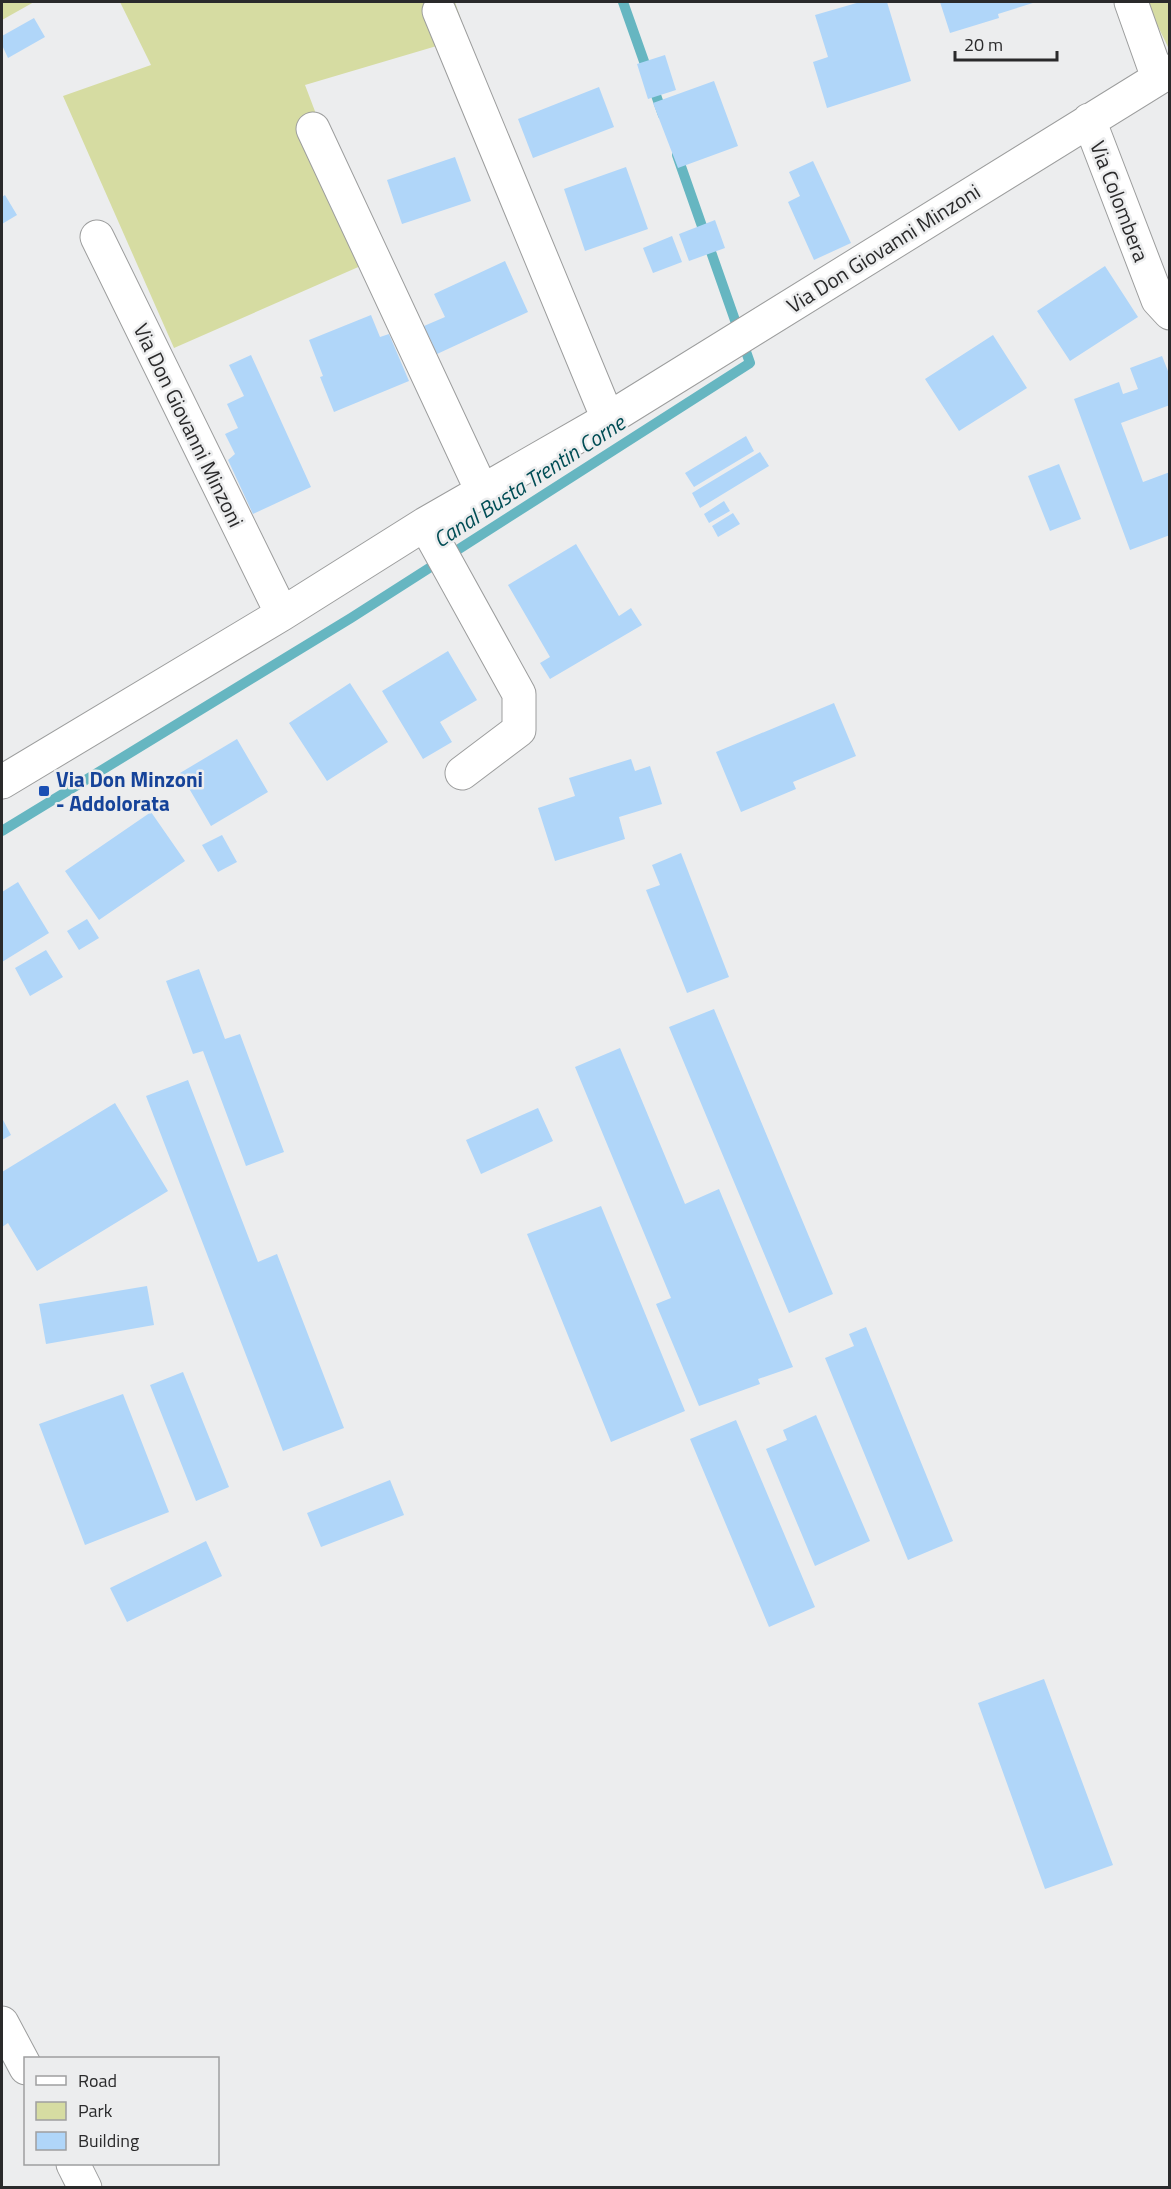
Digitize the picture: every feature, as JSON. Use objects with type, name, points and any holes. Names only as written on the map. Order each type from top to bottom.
[{"type":"street","name":"Via Don Giovanni Minzoni","points":[[2,782],[282,614],[424,524],[608,418],[1164,74],[1131,2]]},
{"type":"street","points":[[440,11],[608,418]]},
{"type":"street","name":"Via Colombera","points":[[1089,120],[1158,300],[1170,313]]},
{"type":"street","points":[[313,129],[482,491]]},
{"type":"street","name":"Via Don Giovanni Minzoni","points":[[97,237],[282,614]]},
{"type":"street","points":[[424,524],[519,694],[519,730],[462,773]]},
{"type":"street","points":[[2,2023],[24,2064]]},
{"type":"street","points":[[74,2165],[85,2187]]},
{"type":"green space","points":[[2,2],[34,2],[2,20]]},
{"type":"green space","points":[[120,2],[455,2],[467,37],[305,85],[372,261],[174,348],[63,96],[151,65]]},
{"type":"green space","points":[[1146,2],[1169,2],[1170,46],[1168,47]]},
{"type":"building","points":[[860,2],[887,2],[911,81],[827,108],[813,62],[828,57],[815,15]]},
{"type":"building","points":[[940,2],[1036,2],[998,14],[999,18],[950,33]]},
{"type":"building","points":[[34,18],[45,37],[8,58],[2,45],[2,36]]},
{"type":"building","points":[[665,55],[676,90],[648,99],[637,64]]},
{"type":"building","points":[[714,81],[738,146],[678,168],[653,103]]},
{"type":"building","points":[[599,87],[614,127],[533,158],[518,119]]},
{"type":"building","points":[[455,157],[471,201],[402,224],[387,180]]},
{"type":"building","points":[[813,161],[851,243],[814,260],[788,202],[800,196],[789,172]]},
{"type":"building","points":[[626,167],[648,229],[585,251],[564,189]]},
{"type":"building","points":[[5,195],[17,215],[2,224],[2,197]]},
{"type":"building","points":[[715,220],[725,248],[689,261],[679,234]]},
{"type":"building","points":[[672,236],[682,262],[653,273],[643,248]]},
{"type":"building","points":[[505,261],[528,312],[437,354],[424,326],[445,317],[434,294]]},
{"type":"building","points":[[1105,266],[1138,317],[1070,361],[1037,311]]},
{"type":"building","points":[[371,315],[380,337],[389,334],[409,381],[334,412],[309,340]]},
{"type":"building","points":[[993,335],[1027,388],[959,431],[925,379]]},
{"type":"building","points":[[251,355],[311,487],[253,514],[228,460],[235,454],[225,434],[238,428],[227,404],[244,396],[229,365]]},
{"type":"building","points":[[1162,356],[1170,376],[1170,405],[1121,423],[1143,482],[1170,472],[1170,535],[1130,550],[1074,399],[1119,382],[1123,394],[1138,389],[1130,368]]},
{"type":"building","points":[[746,436],[754,451],[694,487],[685,473]]},
{"type":"building","points":[[760,452],[769,466],[700,508],[692,493]]},
{"type":"building","points":[[1059,464],[1081,519],[1050,531],[1028,476]]},
{"type":"building","points":[[724,501],[730,511],[709,523],[704,514]]},
{"type":"building","points":[[733,513],[740,524],[718,537],[712,526]]},
{"type":"building","points":[[576,544],[619,616],[631,608],[642,625],[550,679],[540,663],[550,657],[508,585]]},
{"type":"building","points":[[448,651],[477,700],[440,722],[452,742],[423,759],[382,691]]},
{"type":"building","points":[[350,683],[388,742],[327,781],[289,723]]},
{"type":"building","points":[[834,703],[856,756],[793,782],[796,789],[741,812],[716,752]]},
{"type":"building","points":[[237,739],[268,792],[211,826],[180,773]]},
{"type":"building","points":[[631,759],[635,771],[650,766],[662,804],[619,817],[625,839],[555,861],[538,808],[575,796],[569,778]]},
{"type":"building","points":[[151,812],[185,861],[99,920],[65,871]]},
{"type":"building","points":[[222,835],[237,862],[218,872],[202,845]]},
{"type":"building","points":[[681,853],[729,977],[687,993],[646,890],[660,885],[652,865]]},
{"type":"building","points":[[18,882],[49,933],[2,962],[2,892]]},
{"type":"building","points":[[87,919],[99,938],[79,950],[67,931]]},
{"type":"building","points":[[46,950],[63,977],[30,996],[15,968]]},
{"type":"building","points":[[199,969],[225,1039],[240,1034],[284,1152],[246,1166],[203,1051],[193,1054],[166,981]]},
{"type":"building","points":[[714,1009],[833,1294],[789,1313],[669,1027]]},
{"type":"building","points":[[620,1048],[685,1204],[719,1189],[793,1367],[758,1379],[760,1384],[699,1406],[656,1304],[671,1298],[575,1067]]},
{"type":"building","points":[[188,1080],[258,1262],[277,1254],[344,1428],[283,1451],[146,1096]]},
{"type":"building","points":[[115,1103],[168,1191],[37,1271],[8,1223],[2,1227],[2,1172]]},
{"type":"building","points":[[538,1108],[553,1141],[481,1174],[466,1140]]},
{"type":"building","points":[[2,1118],[11,1135],[2,1140]]},
{"type":"building","points":[[601,1206],[685,1411],[611,1442],[527,1234]]},
{"type":"building","points":[[147,1286],[154,1325],[46,1344],[39,1304]]},
{"type":"building","points":[[866,1327],[953,1541],[908,1560],[825,1358],[854,1346],[849,1334]]},
{"type":"building","points":[[183,1372],[229,1487],[196,1501],[150,1385]]},
{"type":"building","points":[[123,1394],[169,1512],[85,1545],[39,1424]]},
{"type":"building","points":[[816,1415],[870,1541],[815,1566],[766,1449],[787,1440],[783,1430]]},
{"type":"building","points":[[736,1420],[815,1607],[769,1627],[690,1439]]},
{"type":"building","points":[[390,1480],[404,1515],[321,1547],[307,1513]]},
{"type":"building","points":[[206,1541],[222,1576],[127,1622],[110,1588]]},
{"type":"building","points":[[1044,1679],[1113,1865],[1045,1889],[978,1703]]},
{"type":"waterway","name":"Canal Busta Trentin Corne","points":[[623,2],[663,115]]},
{"type":"waterway","name":"Canal Busta Trentin Corne","points":[[2,831],[351,618],[750,363],[677,155]]},
{"type":"place","name":"Via Don Minzoni - Addolorata","points":[[44,791]]}]
